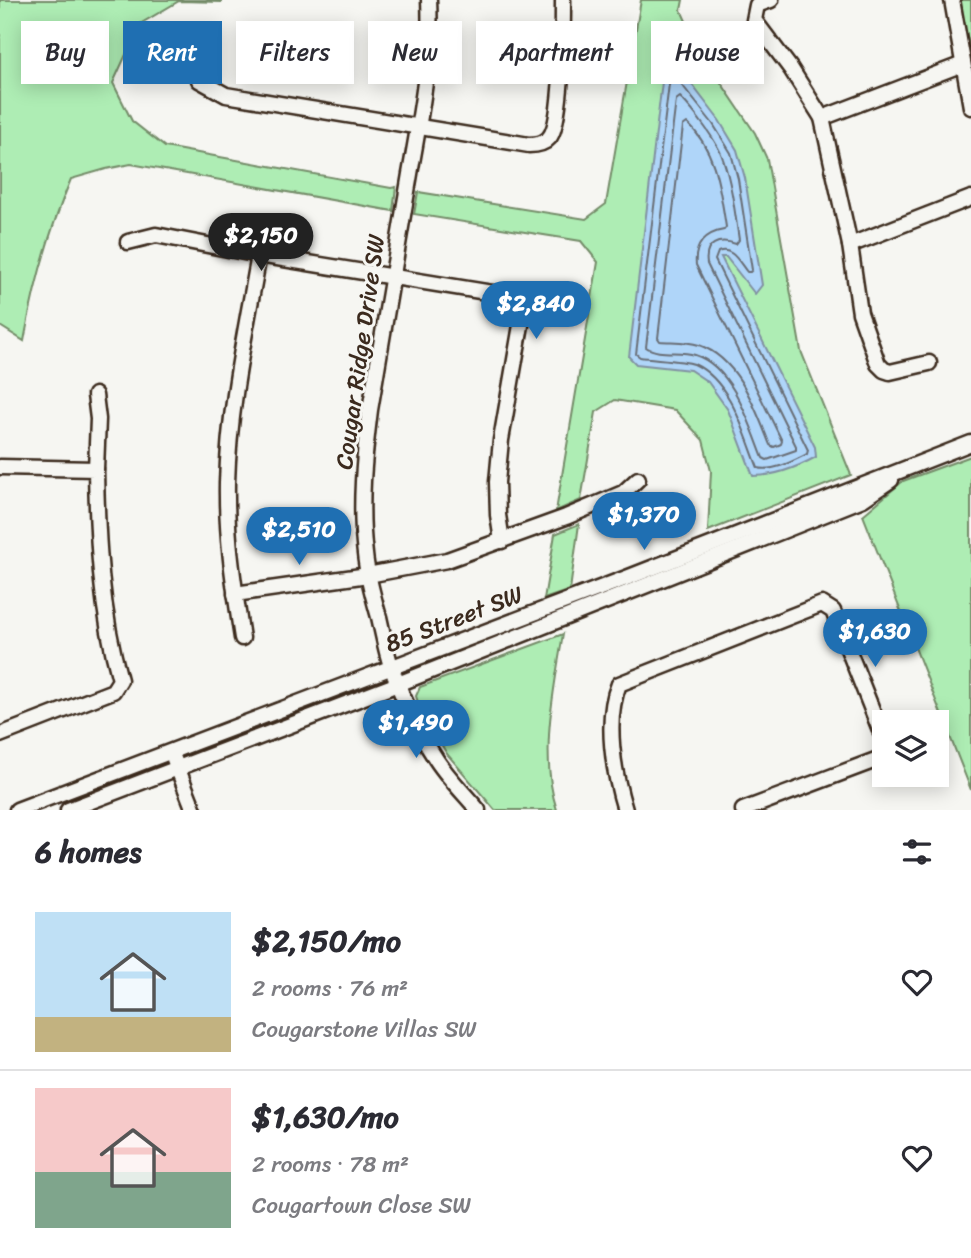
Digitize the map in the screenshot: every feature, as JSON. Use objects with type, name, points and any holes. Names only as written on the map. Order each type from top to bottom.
[{"type":"street","name":"Cougar Ridge Drive SW","points":[[429,0],[428,57],[364,453],[362,503],[368,575],[391,667],[434,757],[478,810]]},
{"type":"street","points":[[206,84],[226,95],[529,145],[543,143],[553,132],[560,89],[563,0]]},
{"type":"street","points":[[771,0],[757,5],[754,20],[791,69],[822,118],[850,245],[860,313],[877,364],[890,372],[929,363]]},
{"type":"street","points":[[952,0],[971,107]]},
{"type":"street","points":[[822,118],[963,64]]},
{"type":"street","points":[[850,245],[971,198]]},
{"type":"street","points":[[128,242],[156,235],[260,255],[517,297],[524,308],[501,440],[497,482],[502,541]]},
{"type":"street","points":[[242,638],[230,560],[227,483],[241,356],[260,255]]},
{"type":"street","points":[[0,735],[113,691],[120,680],[112,651],[99,561],[96,469],[98,419],[95,395]]},
{"type":"street","name":"85 Street SW","points":[[17,810],[629,577],[971,443]]},
{"type":"street","points":[[0,467],[96,469]]},
{"type":"street","name":"85 Street SW","points":[[68,810],[398,684],[863,499],[907,469]]},
{"type":"street","points":[[235,594],[368,575],[447,560],[566,517],[623,493],[638,479]]},
{"type":"street","points":[[625,810],[619,792],[612,734],[614,697],[619,684],[821,604],[833,611],[872,710]]},
{"type":"street","points":[[172,752],[194,810]]},
{"type":"street","points":[[743,810],[872,761]]},
{"type":"green space","points":[[0,0],[221,0],[179,1],[145,21],[123,21],[123,61],[113,83],[132,121],[165,147],[396,187],[393,211],[131,164],[71,179],[43,258],[24,341],[0,326]]},
{"type":"green space","points":[[641,0],[683,0],[681,10],[686,21],[651,21],[651,84],[722,84],[755,133],[767,159],[801,351],[851,475],[708,531],[711,471],[703,440],[675,410],[615,400],[596,412],[581,500],[556,511],[598,262],[581,241],[414,214],[418,192],[586,219],[606,204],[627,84],[637,84],[637,23]]},
{"type":"green space","points":[[952,0],[971,0],[971,107]]},
{"type":"green space","points":[[971,456],[971,790],[949,734],[949,710],[940,710],[863,515],[903,481]]},
{"type":"green space","points":[[579,524],[570,590],[544,599],[555,534]]},
{"type":"green space","points":[[563,634],[552,700],[549,745],[549,767],[557,810],[495,810],[447,754],[420,709],[416,696],[420,687]]},
{"type":"water","points":[[662,84],[691,84],[719,120],[737,150],[745,178],[762,285],[755,294],[726,257],[721,257],[815,447],[816,457],[778,473],[753,476],[728,410],[708,382],[690,370],[636,364],[629,357]]}]
